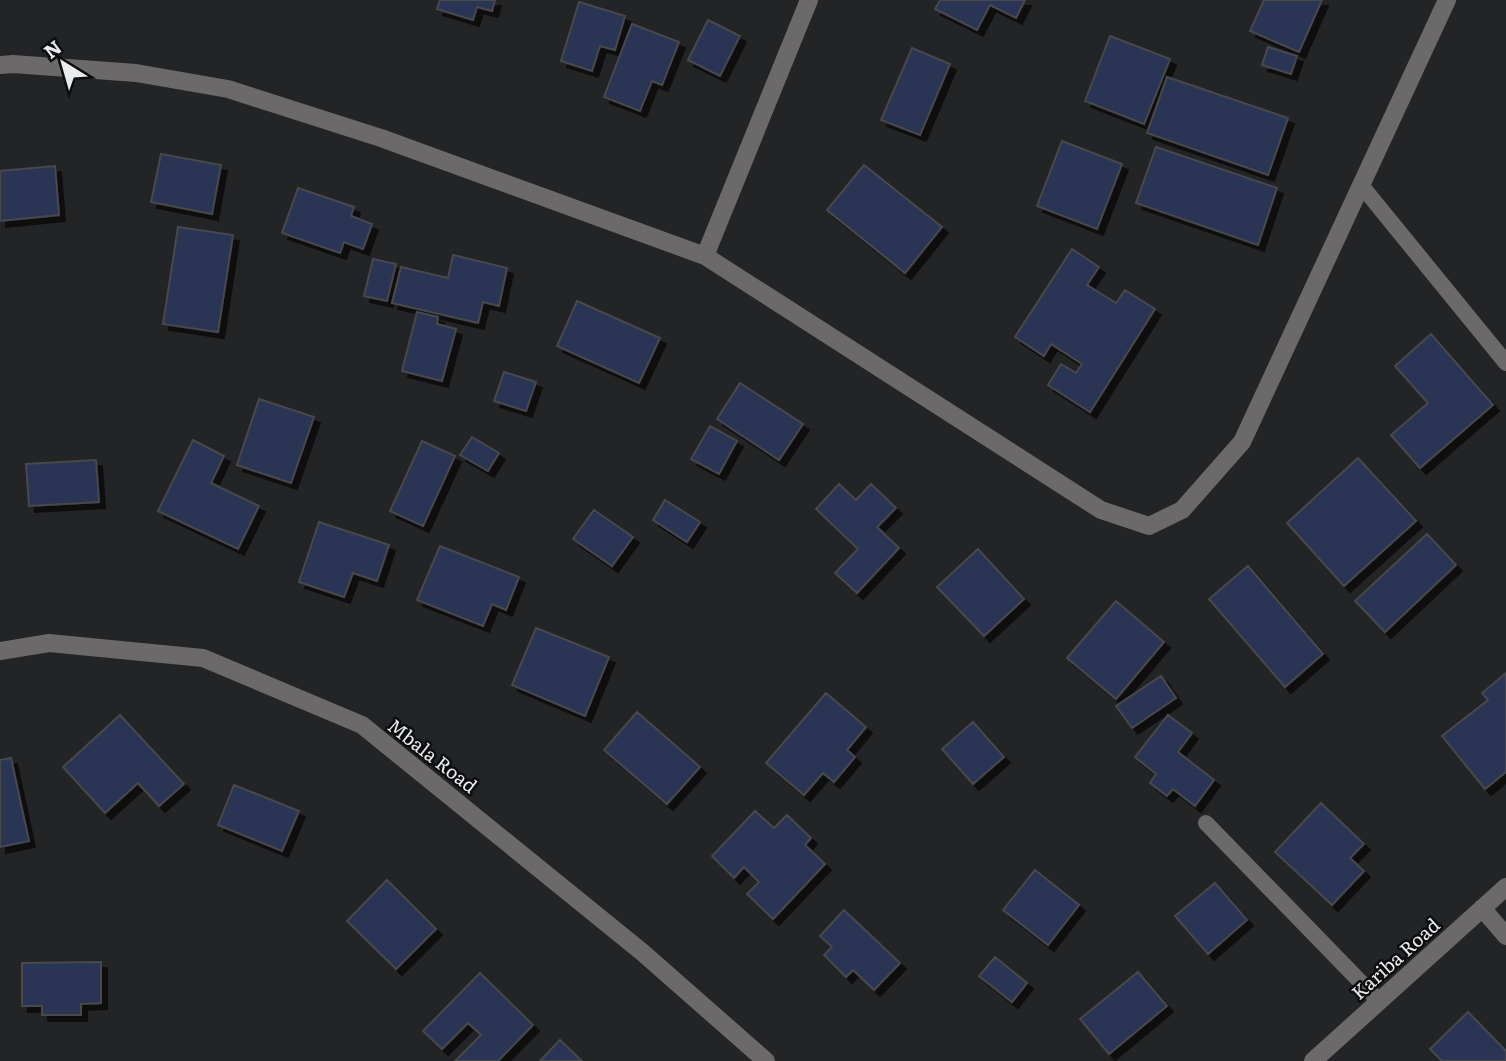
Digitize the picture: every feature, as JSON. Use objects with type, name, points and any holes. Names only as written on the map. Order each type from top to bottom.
[{"type":"street","points":[[705,256],[809,0]]},
{"type":"street","points":[[0,65],[136,74],[228,89],[381,138],[705,256],[1101,510],[1149,526],[1182,510],[1242,442],[1447,0]]},
{"type":"street","name":"Mbala Road","points":[[0,651],[49,643],[203,658],[362,725],[632,944],[765,1061]]},
{"type":"street","name":"Kariba Road","points":[[1312,1061],[1506,887]]},
{"type":"street","points":[[1482,908],[1506,936]]},
{"type":"lane","points":[[1361,185],[1506,362]]},
{"type":"lane","points":[[1206,823],[1379,1001]]},
{"type":"building","points":[[440,0],[495,0],[492,11],[477,7],[473,20],[437,9]]},
{"type":"building","points":[[940,0],[1025,0],[1016,18],[990,5],[977,30],[935,9]]},
{"type":"building","points":[[1264,0],[1322,0],[1299,52],[1250,31]]},
{"type":"building","points":[[579,2],[625,16],[615,50],[600,46],[592,71],[561,61]]},
{"type":"building","points":[[708,20],[740,36],[720,76],[688,60]]},
{"type":"building","points":[[632,24],[679,42],[662,85],[652,81],[640,111],[604,97]]},
{"type":"building","points":[[1110,36],[1170,59],[1144,124],[1085,101]]},
{"type":"building","points":[[1268,47],[1297,56],[1291,74],[1262,65]]},
{"type":"building","points":[[912,48],[950,64],[920,135],[881,120]]},
{"type":"building","points":[[1167,77],[1288,118],[1268,175],[1147,133]]},
{"type":"building","points":[[1062,141],[1122,164],[1097,229],[1037,206]]},
{"type":"building","points":[[1156,147],[1277,188],[1258,245],[1136,203]]},
{"type":"building","points":[[161,154],[221,165],[212,214],[151,202]]},
{"type":"building","points":[[864,165],[942,227],[905,273],[827,210]]},
{"type":"building","points":[[55,166],[59,215],[0,221],[0,171]]},
{"type":"building","points":[[298,188],[354,207],[351,216],[372,224],[363,249],[344,242],[340,253],[282,233]]},
{"type":"building","points":[[178,227],[233,235],[218,332],[163,324]]},
{"type":"building","points":[[1072,249],[1099,267],[1087,285],[1116,303],[1125,290],[1155,309],[1090,412],[1048,385],[1061,364],[1076,373],[1082,364],[1051,344],[1044,356],[1015,337]]},
{"type":"building","points":[[453,255],[507,268],[499,306],[483,302],[478,323],[392,303],[401,267],[448,278]]},
{"type":"building","points":[[373,259],[396,264],[387,301],[364,296]]},
{"type":"building","points":[[577,301],[660,338],[639,383],[557,346]]},
{"type":"building","points":[[417,312],[438,317],[437,324],[456,329],[442,381],[402,371]]},
{"type":"building","points":[[1431,334],[1493,405],[1420,468],[1391,435],[1428,403],[1395,366]]},
{"type":"building","points":[[504,372],[536,382],[526,411],[494,401]]},
{"type":"building","points":[[740,383],[803,424],[779,460],[717,419]]},
{"type":"building","points":[[259,399],[314,417],[291,483],[237,465]]},
{"type":"building","points":[[710,426],[737,441],[719,474],[691,459]]},
{"type":"building","points":[[472,437],[499,453],[488,471],[460,455]]},
{"type":"building","points":[[193,440],[224,456],[211,483],[259,506],[238,549],[158,511]]},
{"type":"building","points":[[422,441],[455,456],[423,526],[390,511]]},
{"type":"building","points":[[1358,458],[1416,521],[1344,586],[1287,523]]},
{"type":"building","points":[[96,460],[99,502],[29,506],[26,464]]},
{"type":"building","points":[[839,484],[856,500],[871,484],[896,508],[877,527],[899,548],[857,593],[835,573],[858,549],[816,509]]},
{"type":"building","points":[[665,500],[700,522],[687,542],[653,520]]},
{"type":"building","points":[[594,510],[633,537],[612,566],[573,539]]},
{"type":"building","points":[[319,522],[389,545],[377,581],[353,573],[344,597],[299,582]]},
{"type":"building","points":[[1427,534],[1456,565],[1385,632],[1355,601]]},
{"type":"building","points":[[440,546],[519,577],[506,610],[492,604],[483,626],[417,600]]},
{"type":"building","points":[[978,549],[1024,599],[984,636],[937,587]]},
{"type":"building","points":[[1248,566],[1323,654],[1285,687],[1209,599]]},
{"type":"building","points":[[1116,601],[1164,642],[1116,699],[1067,658]]},
{"type":"building","points":[[536,628],[609,657],[585,716],[512,685]]},
{"type":"building","points":[[1506,673],[1506,772],[1485,789],[1442,736],[1488,700],[1482,693]]},
{"type":"building","points":[[1161,676],[1176,698],[1132,728],[1116,706]]},
{"type":"building","points":[[826,693],[866,727],[847,750],[855,757],[834,782],[823,773],[804,795],[766,763]]},
{"type":"building","points":[[637,712],[700,767],[667,804],[604,750]]},
{"type":"building","points":[[120,715],[184,784],[159,806],[138,783],[105,813],[63,767]]},
{"type":"building","points":[[1168,715],[1192,733],[1178,752],[1214,780],[1195,806],[1173,789],[1167,796],[1150,783],[1156,774],[1135,757]]},
{"type":"building","points":[[973,722],[1004,757],[973,784],[942,749]]},
{"type":"building","points":[[11,758],[29,841],[0,847],[0,760]]},
{"type":"building","points":[[234,785],[299,811],[282,851],[218,825]]},
{"type":"building","points":[[1321,803],[1364,844],[1350,858],[1364,871],[1332,905],[1275,852]]},
{"type":"building","points":[[755,811],[774,828],[787,815],[811,838],[805,845],[825,864],[773,919],[747,894],[759,882],[744,867],[734,878],[712,856]]},
{"type":"building","points":[[1035,870],[1079,905],[1048,945],[1003,910]]},
{"type":"building","points":[[387,880],[436,929],[396,969],[347,921]]},
{"type":"building","points":[[1215,883],[1247,920],[1208,954],[1175,916]]},
{"type":"building","points":[[844,910],[900,963],[874,990],[853,970],[846,977],[824,955],[832,947],[820,936]]},
{"type":"building","points":[[995,957],[1027,983],[1012,1002],[979,976]]},
{"type":"building","points":[[101,962],[101,1003],[81,1004],[81,1015],[42,1015],[42,1006],[22,1006],[22,963]]},
{"type":"building","points":[[1138,972],[1167,1006],[1109,1054],[1080,1019]]},
{"type":"building","points":[[480,973],[533,1025],[498,1061],[455,1061],[481,1035],[468,1023],[442,1049],[423,1031]]},
{"type":"building","points":[[1468,1012],[1506,1051],[1506,1061],[1442,1061],[1430,1049]]},
{"type":"building","points":[[560,1040],[582,1061],[540,1061]]}]
